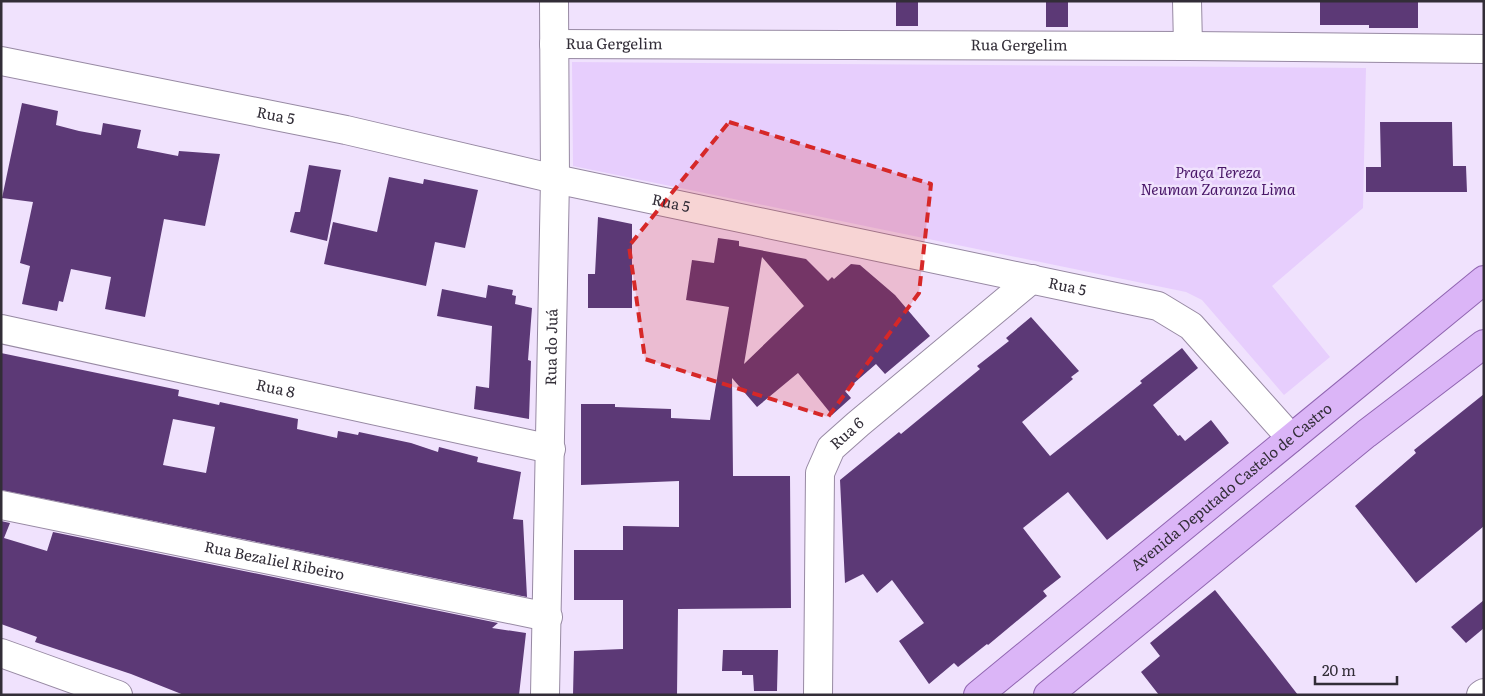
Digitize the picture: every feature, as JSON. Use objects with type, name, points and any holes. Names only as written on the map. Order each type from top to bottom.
[{"type":"main road","name":"Avenida Deputado Castelo de Castro","points":[[978,695],[1484,280]]},
{"type":"main road","points":[[1048,695],[1359,441],[1484,344]]},
{"type":"street","name":"Rua do Juá","points":[[545,695],[555,179],[554,1]]},
{"type":"street","points":[[1187,1],[1188,46]]},
{"type":"street","name":"Rua Gergelim","points":[[554,44],[1484,49]]},
{"type":"street","name":"Rua 5","points":[[1,61],[346,130],[555,179],[1158,306],[1191,326],[1290,438]]},
{"type":"street","name":"Rua 6","points":[[818,695],[820,473],[831,448],[1032,279]]},
{"type":"street","name":"Rua 8","points":[[1,330],[551,449]]},
{"type":"street","name":"Rua Bezaliel Ribeiro","points":[[1,505],[548,617]]},
{"type":"street","points":[[1,653],[118,695]]},
{"type":"highlighted area","points":[[729,122],[931,184],[919,293],[828,417],[645,359],[629,246]]},
{"type":"green space","name":"Praça Tereza Neuman Zaranza Lima","points":[[572,62],[1366,68],[1363,208],[1272,286],[1330,357],[1284,395],[1202,300],[1186,292],[573,166]]},
{"type":"building","points":[[896,1],[918,1],[918,26],[896,26]]},
{"type":"building","points":[[1046,1],[1068,1],[1068,27],[1046,27]]},
{"type":"building","points":[[1320,1],[1418,1],[1418,28],[1320,25]]},
{"type":"building","points":[[22,103],[58,111],[56,125],[79,131],[101,135],[103,123],[141,130],[137,148],[178,156],[179,151],[220,154],[205,226],[164,219],[145,317],[105,309],[111,277],[71,269],[63,302],[59,301],[57,311],[22,304],[30,266],[20,263],[33,202],[2,198]]},
{"type":"building","points":[[1380,122],[1452,122],[1453,166],[1466,166],[1467,192],[1366,192],[1366,167],[1381,167]]},
{"type":"building","points":[[309,165],[341,170],[327,241],[290,232],[295,212],[300,212]]},
{"type":"building","points":[[389,177],[423,184],[424,179],[478,190],[465,248],[435,242],[426,286],[324,264],[333,222],[377,232]]},
{"type":"building","points":[[598,217],[632,224],[632,308],[588,308],[588,274],[595,274]]},
{"type":"building","points":[[718,238],[739,241],[739,246],[806,259],[828,281],[832,277],[834,279],[851,264],[860,265],[895,295],[930,336],[885,374],[876,364],[845,391],[851,398],[832,415],[798,373],[757,407],[732,378],[733,476],[790,476],[791,608],[678,609],[677,695],[573,695],[574,651],[623,649],[623,600],[574,600],[574,550],[623,550],[623,526],[679,527],[679,481],[581,485],[581,404],[615,404],[615,407],[671,409],[671,418],[710,420],[729,307],[686,300],[692,260],[714,263]],"holes":[[[762,257],[804,306],[744,364]]]},
{"type":"building","points":[[488,285],[513,290],[512,295],[516,296],[515,304],[532,308],[528,360],[531,361],[529,419],[474,409],[476,386],[489,388],[492,326],[437,316],[442,289],[486,298]]},
{"type":"building","points":[[1031,317],[1079,371],[1071,377],[1073,379],[1022,422],[1050,456],[1142,383],[1140,381],[1182,348],[1198,368],[1153,405],[1178,436],[1180,435],[1185,441],[1211,420],[1229,443],[1107,540],[1068,492],[1023,528],[1061,577],[1043,591],[1047,596],[988,645],[958,667],[954,663],[929,684],[899,641],[924,623],[892,580],[877,593],[863,574],[845,583],[840,480],[899,432],[901,434],[980,369],[977,366],[1009,341],[1006,338]]},
{"type":"building","points":[[1,353],[179,390],[178,396],[219,405],[220,402],[298,419],[297,429],[337,438],[338,431],[358,435],[359,432],[411,443],[438,452],[439,447],[478,457],[477,462],[521,472],[513,519],[523,520],[527,597],[1,490]],"holes":[[[173,419],[215,427],[206,473],[163,465]]]},
{"type":"building","points":[[1484,394],[1484,526],[1416,583],[1355,506],[1416,453],[1414,450]]},
{"type":"building","points":[[1,521],[10,523],[4,538],[47,551],[53,532],[498,623],[492,628],[526,633],[519,695],[184,695],[131,674],[35,642],[37,637],[1,624]]},
{"type":"building","points":[[1215,590],[1298,695],[1159,695],[1141,672],[1160,656],[1150,643]]},
{"type":"building","points":[[1484,600],[1484,628],[1466,643],[1451,627]]},
{"type":"building","points":[[723,650],[778,650],[777,691],[754,691],[753,675],[742,675],[742,671],[722,671]]}]
